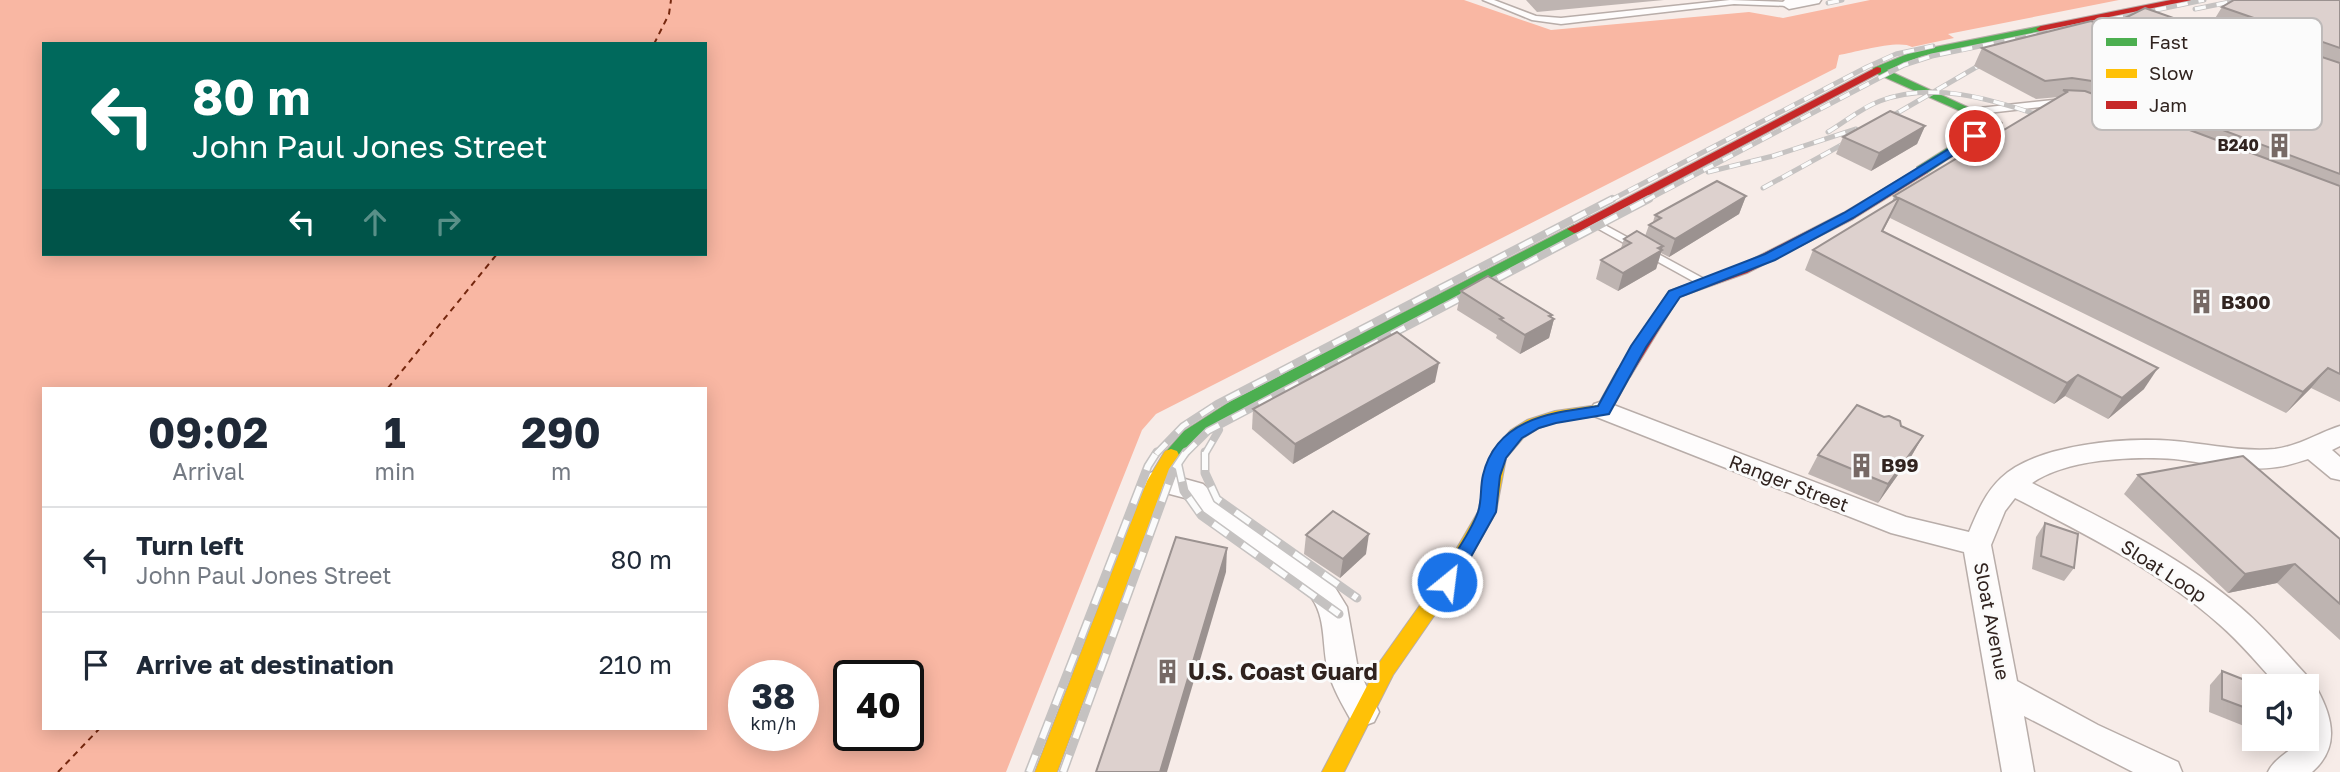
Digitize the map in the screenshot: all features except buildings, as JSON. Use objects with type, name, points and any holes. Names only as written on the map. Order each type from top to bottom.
[{"type":"street","points":[[1784,2],[1813,0]]},
{"type":"street","points":[[2098,18],[2187,0]]},
{"type":"street","points":[[2144,9],[2167,18]]},
{"type":"street","points":[[1046,772],[1156,481],[1171,453],[1193,431],[1237,405],[1877,70],[1919,53],[2092,19]]},
{"type":"street","points":[[1332,772],[1386,669],[1447,582],[1487,512],[1498,456],[1517,434],[1533,424],[1555,417],[1603,410],[1668,301],[1682,289],[1770,257],[1848,216],[1996,123],[1877,70]]},
{"type":"street","name":"Ranger Street","points":[[1603,410],[1901,526],[1977,545]]},
{"type":"street","name":"Sloat Avenue","points":[[2018,772],[1977,545],[1993,507],[2011,484],[2039,465],[2070,456],[2172,450],[2253,460],[2276,458],[2313,449],[2340,435]]},
{"type":"street","points":[[2313,449],[2340,471]]},
{"type":"street","points":[[1156,481],[1194,491],[1214,512],[1321,589],[1332,602],[1337,618],[1340,662],[1346,681],[1363,712]]},
{"type":"street","name":"Sloat Loop","points":[[2011,484],[2096,528],[2199,592],[2259,643],[2286,674]]},
{"type":"street","points":[[2005,690],[2087,735],[2166,772]]},
{"type":"street","points":[[2284,772],[2306,760],[2311,751]]},
{"type":"lane","points":[[1487,0],[1535,18],[1561,21],[1734,2],[1784,2]]},
{"type":"lane","points":[[1970,112],[2063,102],[2078,104]]},
{"type":"lane","points":[[1590,220],[1704,283]]},
{"type":"shaded area","points":[[0,0],[1464,0],[1551,30],[1749,12],[1783,18],[1870,0],[2119,0],[1948,34],[1954,38],[1912,47],[1888,45],[1839,55],[1836,68],[1156,414],[1142,430],[1006,772],[0,772]]},
{"type":"ferry route","points":[[655,42],[669,14],[671,0]]},
{"type":"ferry route","points":[[389,387],[495,256]]},
{"type":"ferry route","points":[[58,772],[98,730]]},
{"type":"railway","points":[[1828,3],[1842,0]]},
{"type":"railway","points":[[2117,18],[2204,0]]},
{"type":"railway","points":[[2195,9],[2240,0]]},
{"type":"railway","points":[[1645,201],[1904,65],[1932,56],[2092,23]]},
{"type":"railway","points":[[1609,201],[1867,67],[1896,54],[1933,46]]},
{"type":"railway","points":[[1933,92],[1992,58]]},
{"type":"railway","points":[[1828,132],[1880,101],[1900,95],[1933,92]]},
{"type":"railway","points":[[1880,123],[1933,92]]},
{"type":"railway","points":[[1933,92],[1982,99],[2041,116]]},
{"type":"railway","points":[[1708,172],[1773,156],[1856,129]]},
{"type":"railway","points":[[1763,188],[1856,137]]},
{"type":"railway","points":[[1156,454],[1183,426],[1217,404],[1612,199]]},
{"type":"railway","points":[[1185,454],[1208,431],[1649,199]]},
{"type":"railway","points":[[1205,454],[1219,430]]},
{"type":"railway","points":[[1029,772],[1148,466],[1157,452]]},
{"type":"railway","points":[[1063,772],[1173,471],[1186,452]]},
{"type":"railway","points":[[1205,454],[1205,473],[1217,499],[1357,598]]},
{"type":"railway","points":[[1178,464],[1184,491],[1201,515],[1339,614]]},
{"type":"traffic: fast","points":[[1922,170],[1996,123],[1877,70],[1919,53],[2041,29]]},
{"type":"traffic: fast","points":[[1171,455],[1190,435],[1237,405],[1574,229]]},
{"type":"traffic: slow","points":[[1333,772],[1386,669],[1447,582],[1487,512],[1498,456],[1517,434],[1533,424],[1555,417],[1603,410],[1624,373]]},
{"type":"traffic: slow","points":[[1046,772],[1156,481],[1171,455]]},
{"type":"traffic: jam","points":[[2096,18],[2187,0]]},
{"type":"traffic: jam","points":[[2041,29],[2092,19]]},
{"type":"traffic: jam","points":[[1574,229],[1877,70]]},
{"type":"traffic: jam","points":[[1624,373],[1674,294],[1742,270],[1848,216],[1922,170]]},
{"type":"place","name":"B240","points":[[2279,145]]},
{"type":"place","name":"B300","points":[[2201,302]]},
{"type":"place","name":"B99","points":[[1861,465]]},
{"type":"place","name":"U.S. Coast Guard","points":[[1168,672]]},
{"type":"route","points":[[1447,582],[1487,512],[1498,456],[1517,434],[1533,424],[1555,417],[1603,410],[1639,346],[1674,294],[1770,257],[1848,216],[1975,136]]}]
